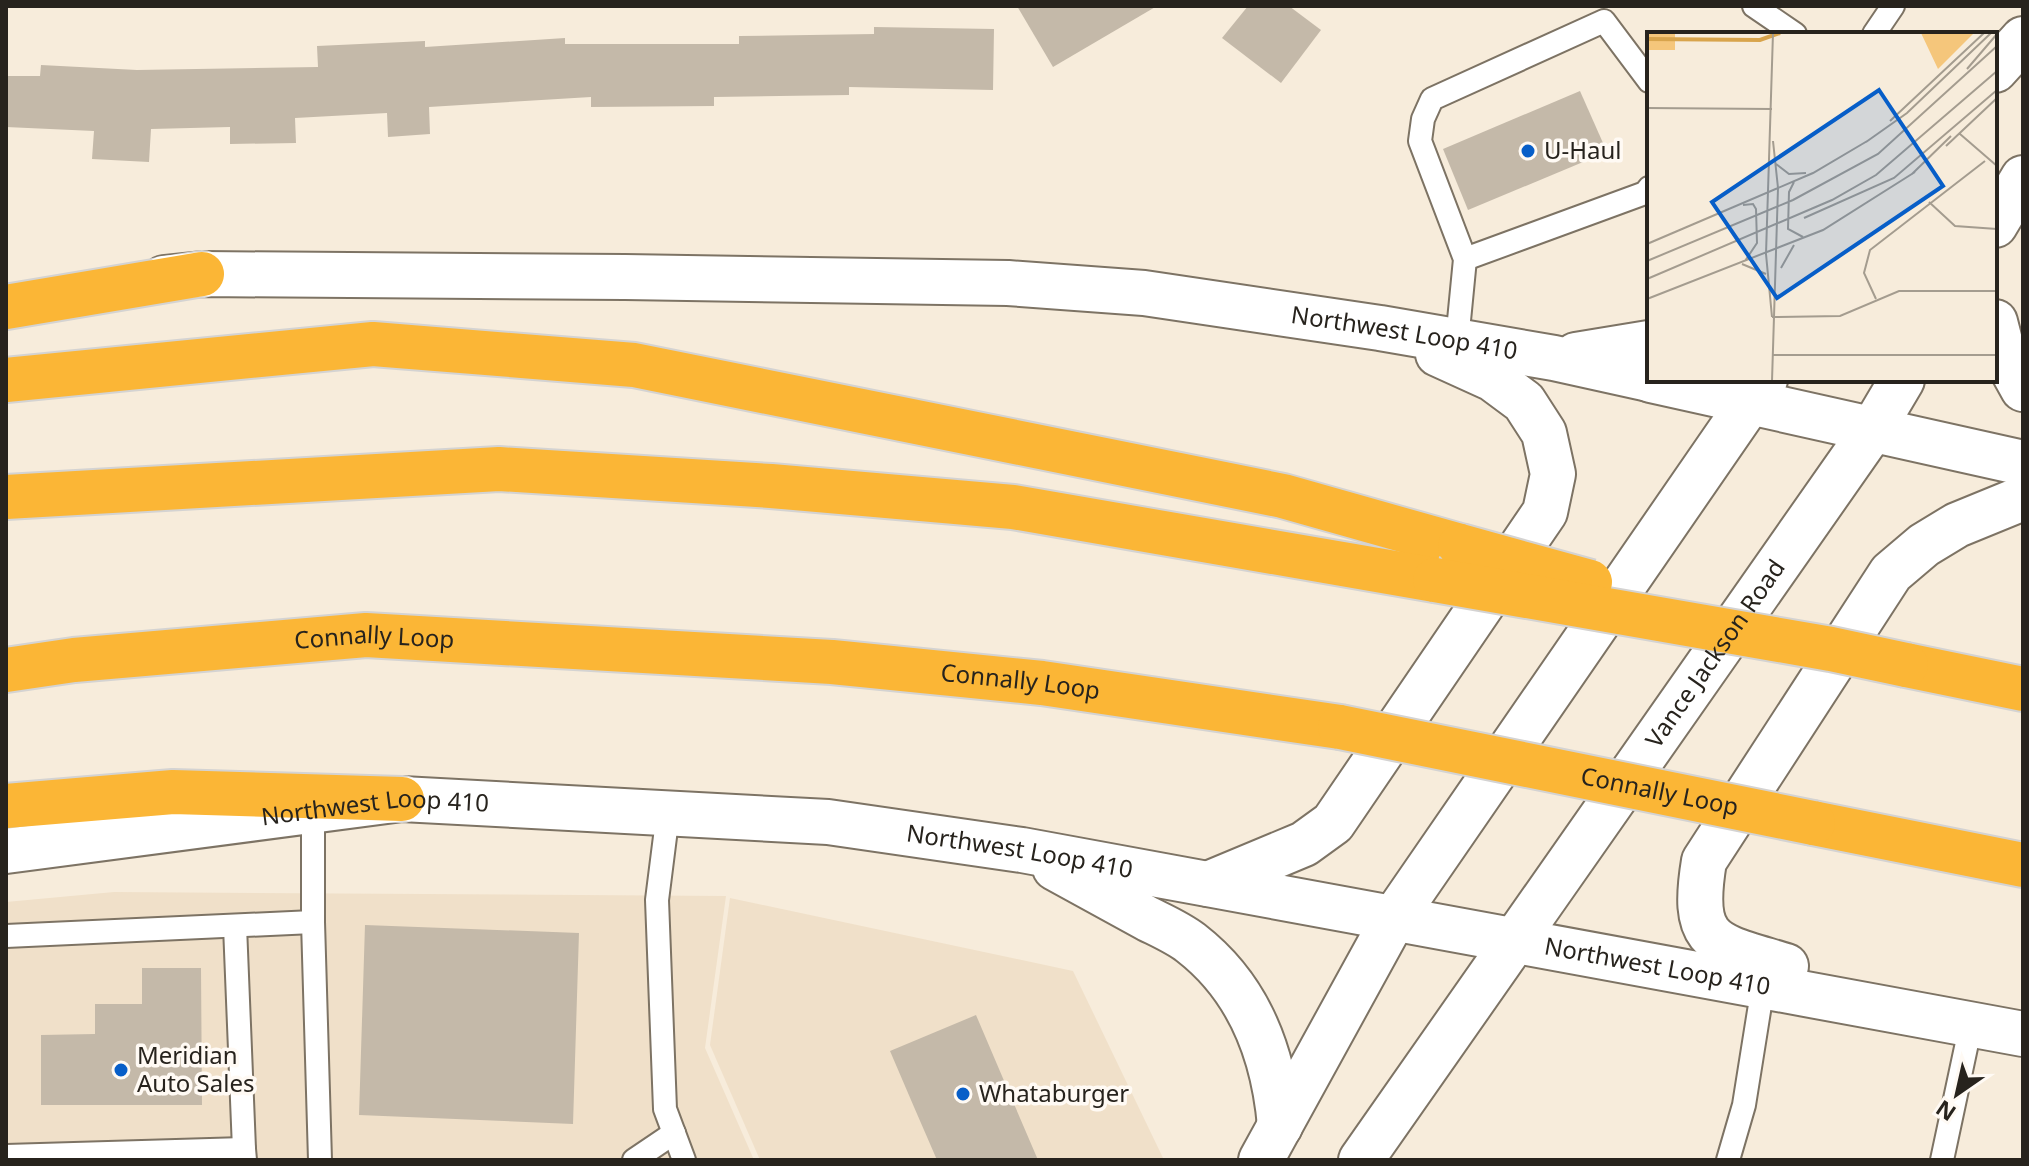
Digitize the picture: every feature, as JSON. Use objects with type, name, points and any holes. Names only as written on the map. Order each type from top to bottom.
[{"type":"highway","points":[[6,307],[202,274]]},
{"type":"highway","points":[[6,380],[373,344],[634,365],[1283,496],[1447,563]]},
{"type":"highway","points":[[6,497],[514,470],[771,486],[1013,507],[1447,563],[2023,689]]},
{"type":"highway","name":"Connally Loop","points":[[6,670],[74,660],[366,635],[847,664],[1042,683],[1340,727],[2023,865]]},
{"type":"highway","points":[[6,806],[173,792],[402,799]]},
{"type":"main road","points":[[1997,68],[2023,39]]},
{"type":"main road","points":[[1997,222],[2023,178]]},
{"type":"main road","name":"Northwest Loop 410","points":[[6,294],[202,274],[1008,283],[1144,293],[1380,328],[1554,358],[1647,379]]},
{"type":"main road","points":[[1208,884],[1304,844],[1333,823],[1545,512],[1553,474],[1544,433],[1524,402],[1493,379],[1380,328]]},
{"type":"main road","points":[[1997,330],[2003,353],[2023,389]]},
{"type":"main road","points":[[1554,358],[1647,343]]},
{"type":"main road","name":"Northwest Loop 410","points":[[1669,382],[1757,391],[1873,429],[2023,463]]},
{"type":"main road","name":"Vance Jackson Road","points":[[1361,1160],[1873,429],[1901,382]]},
{"type":"main road","points":[[1271,1143],[1394,918],[1757,391]]},
{"type":"main road","points":[[1971,1024],[1723,947],[1702,926],[1699,893],[1704,861],[1891,573],[1924,545],[1957,525],[2023,498]]},
{"type":"main road","name":"Northwest Loop 410","points":[[6,851],[402,799],[828,822],[1022,850],[2023,1034]]},
{"type":"main road","points":[[1022,850],[1189,941],[1226,975],[1253,1017],[1267,1053],[1277,1093],[1271,1143]]},
{"type":"lane","points":[[1754,6],[1792,32]]},
{"type":"lane","points":[[1875,32],[1893,6]]},
{"type":"lane","points":[[1457,341],[1465,259],[1420,141],[1423,119],[1432,99],[1604,21],[1647,78]]},
{"type":"lane","points":[[1465,259],[1647,190]]},
{"type":"lane","points":[[313,810],[320,1160]]},
{"type":"lane","points":[[668,813],[657,900],[665,1109],[684,1160]]},
{"type":"lane","points":[[6,936],[313,922]]},
{"type":"lane","points":[[6,1156],[244,1154],[235,926]]},
{"type":"lane","points":[[1728,1160],[1744,1105],[1763,986]]},
{"type":"lane","points":[[1942,1160],[1971,1024]]},
{"type":"lane","points":[[634,1160],[674,1133]]},
{"type":"shaded area","points":[[114,892],[726,896],[705,1048],[754,1160],[6,1160],[6,902]]},
{"type":"shaded area","points":[[730,898],[1073,971],[1164,1160],[760,1160],[710,1045]]},
{"type":"building","points":[[1017,6],[1157,6],[1053,67]]},
{"type":"building","points":[[1248,6],[1289,6],[1321,30],[1281,83],[1222,38]]},
{"type":"building","points":[[874,27],[994,29],[993,90],[849,87],[849,95],[714,97],[714,106],[591,107],[591,97],[429,107],[430,134],[388,137],[387,113],[295,118],[296,143],[230,144],[230,127],[151,129],[149,162],[92,159],[94,131],[6,127],[6,76],[40,76],[41,65],[137,70],[318,67],[317,46],[425,41],[425,47],[565,38],[565,44],[739,44],[739,36],[874,34]]},
{"type":"building","points":[[1580,91],[1607,152],[1468,210],[1443,149]]},
{"type":"building","points":[[365,925],[579,933],[573,1124],[359,1115]]},
{"type":"building","name":"Meridian Auto Sales","points":[[142,968],[201,968],[202,1105],[41,1105],[41,1035],[95,1034],[95,1004],[142,1004]]},
{"type":"building","name":"Whataburger","points":[[976,1015],[1038,1160],[937,1160],[890,1051]]},
{"type":"place","name":"U-Haul","points":[[1528,151]]},
{"type":"place","name":"Meridian Auto Sales","points":[[121,1070]]},
{"type":"place","name":"Whataburger","points":[[963,1094]]}]
